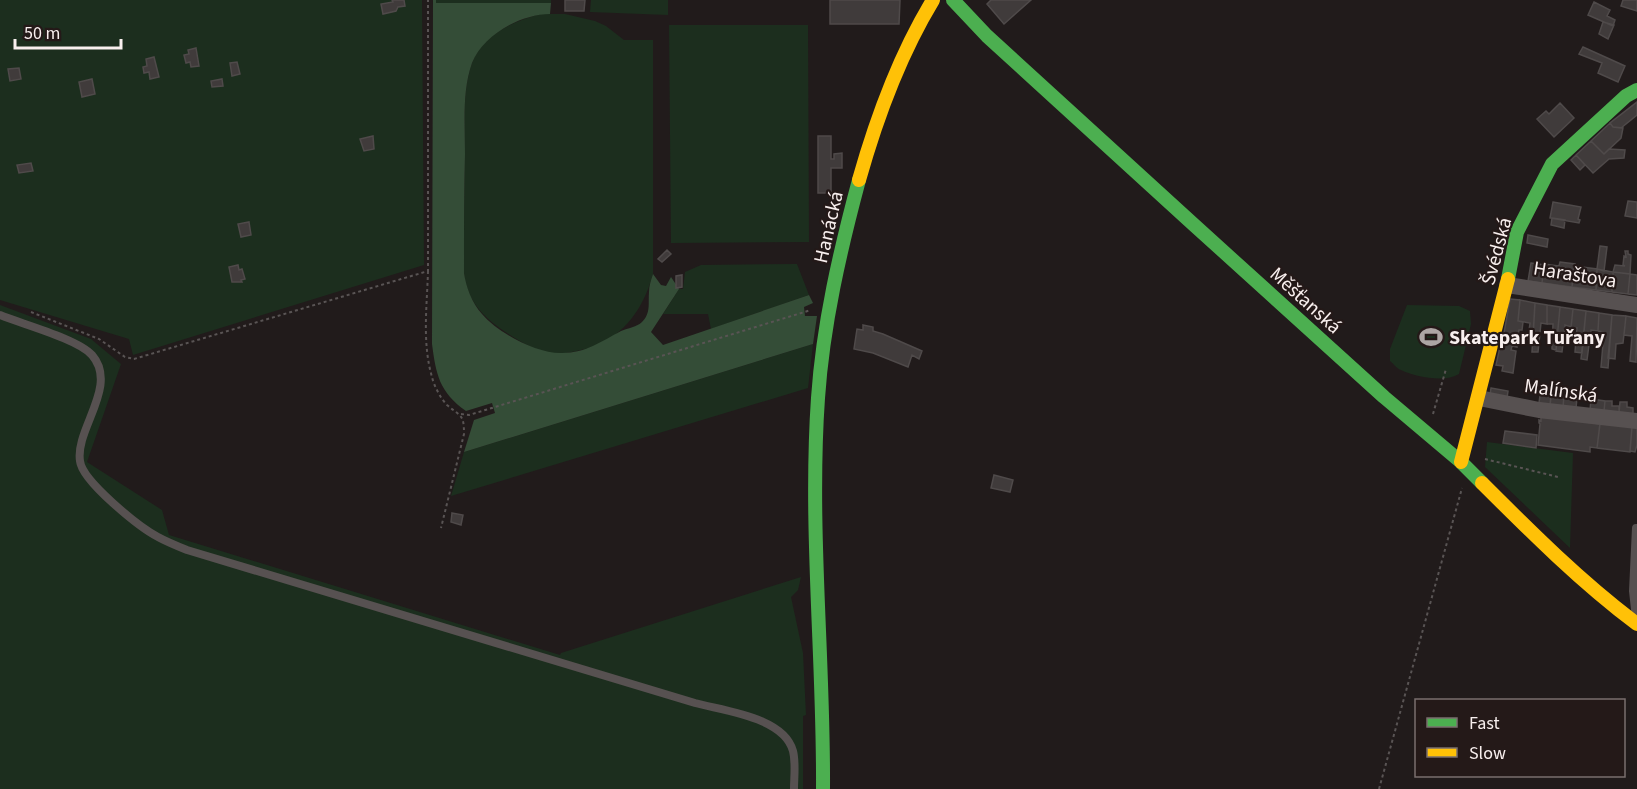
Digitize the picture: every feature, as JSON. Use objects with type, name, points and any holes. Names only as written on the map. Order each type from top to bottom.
[{"type":"street","name":"Měšťanská","points":[[953,0],[987,36],[1314,335],[1427,434],[1464,461],[1555,553],[1614,607],[1637,624]]},
{"type":"street","name":"Hanácká","points":[[823,789],[815,477],[819,388],[831,303],[854,199],[876,123],[908,46],[932,1]]},
{"type":"street","name":"Švédská","points":[[1464,461],[1507,285],[1517,232],[1552,164],[1626,96],[1637,90]]},
{"type":"street","name":"Haraštova","points":[[1507,285],[1637,305]]},
{"type":"street","name":"Malínská","points":[[1479,398],[1539,410],[1637,421]]},
{"type":"lane","points":[[0,315],[80,345],[92,355],[98,365],[101,381],[81,448],[80,462],[86,476],[96,488],[155,536],[170,544],[221,560],[768,724],[780,731],[793,749],[794,789]]},
{"type":"lane","points":[[1636,528],[1634,591],[1637,624]]},
{"type":"path","points":[[428,0],[426,345],[432,377],[446,404],[461,414],[470,415],[831,303]]},
{"type":"path","points":[[31,312],[99,339],[125,357],[134,359],[428,271]]},
{"type":"path","points":[[1427,434],[1446,369]]},
{"type":"path","points":[[441,528],[464,434],[461,414]]},
{"type":"path","points":[[1379,789],[1464,461],[1558,477]]},
{"type":"green space","points":[[0,0],[422,0],[424,265],[133,355],[129,339],[0,300]]},
{"type":"green space","points":[[433,0],[436,0],[436,3],[551,3],[550,14],[515,22],[494,35],[477,53],[469,74],[465,108],[464,273],[472,300],[489,321],[508,335],[542,350],[562,353],[579,351],[635,326],[645,319],[653,274],[661,285],[666,286],[671,277],[679,289],[651,332],[663,345],[809,295],[813,303],[804,307],[805,316],[817,316],[813,344],[464,452],[474,420],[495,413],[492,403],[466,411],[450,397],[440,382],[432,344]]},
{"type":"green space","points":[[436,0],[551,0],[551,3],[436,3]]},
{"type":"green space","points":[[591,0],[668,0],[668,15],[590,12]]},
{"type":"green space","points":[[541,14],[565,14],[595,21],[606,26],[624,40],[653,40],[653,274],[649,288],[636,312],[618,332],[595,346],[562,353],[544,352],[532,347],[489,319],[472,299],[464,273],[465,108],[472,63],[484,44],[500,30]]},
{"type":"green space","points":[[669,25],[808,25],[809,242],[671,243]]},
{"type":"green space","points":[[797,264],[809,295],[711,329],[708,314],[663,314],[679,289],[683,289],[685,272],[701,265]]},
{"type":"green space","points":[[0,305],[91,339],[121,364],[87,462],[162,510],[169,535],[560,655],[801,577],[798,590],[791,597],[803,653],[806,715],[803,716],[803,789],[0,789]]},
{"type":"green space","name":"Skatepark Tuřany","points":[[1407,305],[1459,306],[1470,311],[1471,324],[1459,374],[1438,379],[1422,377],[1407,373],[1390,361],[1390,349]]},
{"type":"green space","points":[[813,344],[808,388],[451,496],[464,452]]},
{"type":"green space","points":[[1487,442],[1573,453],[1570,548],[1485,467]]},
{"type":"building","points":[[392,0],[404,0],[405,6],[383,14],[381,4],[393,2]]},
{"type":"building","points":[[565,0],[585,0],[584,11],[565,11]]},
{"type":"building","points":[[830,0],[900,0],[899,24],[830,24]]},
{"type":"building","points":[[991,0],[1031,0],[1004,24],[987,4]]},
{"type":"building","points":[[1623,0],[1637,0],[1637,11],[1621,6]]},
{"type":"building","points":[[1594,2],[1610,10],[1607,16],[1615,20],[1613,26],[1588,15]]},
{"type":"building","points":[[1603,22],[1614,25],[1608,39],[1599,34]]},
{"type":"building","points":[[1583,47],[1625,66],[1618,82],[1598,73],[1602,63],[1579,54]]},
{"type":"building","points":[[196,48],[199,66],[191,67],[190,62],[186,63],[184,55],[189,54],[188,50]]},
{"type":"building","points":[[154,57],[159,77],[150,79],[149,72],[144,73],[143,67],[147,66],[146,59]]},
{"type":"building","points":[[237,62],[240,74],[232,76],[230,63]]},
{"type":"building","points":[[19,68],[21,79],[10,81],[8,69]]},
{"type":"building","points":[[92,79],[95,94],[82,97],[79,82]]},
{"type":"building","points":[[222,79],[223,86],[212,87],[211,81]]},
{"type":"building","points":[[1637,102],[1637,115],[1621,128],[1613,127],[1610,123]]},
{"type":"building","points":[[1560,103],[1574,118],[1554,137],[1537,119],[1546,111],[1549,114]]},
{"type":"building","points":[[1610,123],[1613,127],[1623,128],[1621,138],[1604,154],[1591,141]]},
{"type":"building","points":[[373,136],[374,149],[364,151],[360,139]]},
{"type":"building","points":[[818,136],[831,136],[831,159],[834,159],[834,154],[842,153],[842,168],[831,168],[831,193],[818,193]]},
{"type":"building","points":[[1591,141],[1604,154],[1609,149],[1625,150],[1624,158],[1609,159],[1593,173],[1576,155]]},
{"type":"building","points":[[1576,155],[1585,165],[1580,170],[1571,160]]},
{"type":"building","points":[[31,163],[33,171],[19,173],[17,165]]},
{"type":"building","points":[[1628,201],[1637,202],[1637,218],[1625,216]]},
{"type":"building","points":[[1553,202],[1581,207],[1579,223],[1550,218]]},
{"type":"building","points":[[1552,218],[1565,220],[1564,228],[1551,225]]},
{"type":"building","points":[[249,222],[251,235],[241,237],[238,224]]},
{"type":"building","points":[[1528,235],[1548,239],[1547,247],[1527,243]]},
{"type":"building","points":[[1600,246],[1607,247],[1604,271],[1597,269]]},
{"type":"building","points":[[667,250],[671,254],[662,262],[658,259]]},
{"type":"building","points":[[1625,251],[1631,255],[1630,274],[1613,272],[1615,265],[1625,266],[1623,265],[1624,256],[1626,257]]},
{"type":"building","points":[[1560,262],[1575,264],[1572,287],[1542,283],[1544,264],[1559,266]]},
{"type":"building","points":[[1531,263],[1544,265],[1542,283],[1528,281]]},
{"type":"building","points":[[238,265],[245,279],[241,280],[242,282],[232,282],[229,267]]},
{"type":"building","points":[[1574,266],[1597,269],[1596,290],[1572,287]]},
{"type":"building","points":[[1597,269],[1613,272],[1612,292],[1596,290]]},
{"type":"building","points":[[1613,272],[1630,274],[1628,294],[1612,292]]},
{"type":"building","points":[[1630,274],[1637,275],[1637,295],[1628,294]]},
{"type":"building","points":[[682,275],[682,287],[676,288],[676,276]]},
{"type":"building","points":[[1510,299],[1520,300],[1518,321],[1523,322],[1522,330],[1519,330],[1518,335],[1504,333]]},
{"type":"building","points":[[1520,300],[1535,303],[1533,339],[1528,339],[1530,323],[1518,321]]},
{"type":"building","points":[[1535,303],[1547,305],[1547,324],[1541,323],[1538,352],[1532,352]]},
{"type":"building","points":[[1547,305],[1560,307],[1556,350],[1552,349],[1553,324],[1547,324]]},
{"type":"building","points":[[1560,307],[1573,309],[1571,327],[1565,325],[1562,352],[1556,351]]},
{"type":"building","points":[[1573,309],[1586,311],[1582,353],[1575,352],[1577,328],[1571,328]]},
{"type":"building","points":[[1586,311],[1599,313],[1598,331],[1591,330],[1587,360],[1581,359]]},
{"type":"building","points":[[1599,313],[1612,315],[1608,368],[1601,367],[1604,332],[1598,331]]},
{"type":"building","points":[[1612,315],[1626,316],[1623,343],[1616,344],[1615,359],[1608,358]]},
{"type":"building","points":[[1626,316],[1637,318],[1636,362],[1630,361],[1632,336],[1624,335]]},
{"type":"building","points":[[863,325],[873,327],[873,331],[922,351],[919,359],[912,355],[908,367],[873,353],[854,349],[857,329],[863,330]]},
{"type":"building","points":[[1503,333],[1518,335],[1517,347],[1512,346],[1511,350],[1516,351],[1513,373],[1502,371],[1503,366],[1496,365]]},
{"type":"building","points":[[1491,388],[1508,391],[1507,398],[1490,395]]},
{"type":"building","points":[[1541,388],[1552,390],[1550,405],[1539,403]]},
{"type":"building","points":[[1551,394],[1564,396],[1563,407],[1550,405]]},
{"type":"building","points":[[1564,396],[1577,398],[1576,408],[1563,407]]},
{"type":"building","points":[[1591,399],[1605,401],[1604,411],[1590,410]]},
{"type":"building","points":[[1605,401],[1612,401],[1612,406],[1619,406],[1619,413],[1604,411]]},
{"type":"building","points":[[1620,402],[1627,402],[1627,407],[1633,408],[1633,414],[1619,413]]},
{"type":"building","points":[[1541,416],[1600,424],[1597,448],[1590,447],[1590,452],[1538,445]]},
{"type":"building","points":[[1600,423],[1632,427],[1630,452],[1597,448]]},
{"type":"building","points":[[1632,427],[1637,427],[1635,452],[1630,451]]},
{"type":"building","points":[[1505,431],[1537,435],[1536,448],[1503,443]]},
{"type":"building","points":[[994,475],[1013,480],[1010,492],[991,488]]},
{"type":"building","points":[[452,513],[463,515],[461,525],[451,522]]},
{"type":"traffic: fast","points":[[953,0],[987,36],[1384,397],[1461,462],[1482,483]]},
{"type":"traffic: fast","points":[[1508,279],[1517,232],[1552,164],[1626,96],[1637,90]]},
{"type":"traffic: fast","points":[[823,789],[815,496],[818,398],[820,370],[833,288],[859,180]]},
{"type":"traffic: slow","points":[[859,180],[873,133],[899,65],[933,0]]},
{"type":"traffic: slow","points":[[1461,462],[1508,279]]},
{"type":"traffic: slow","points":[[1482,483],[1576,574],[1637,624]]},
{"type":"place","name":"Skatepark Tuřany","points":[[1431,337]]}]
